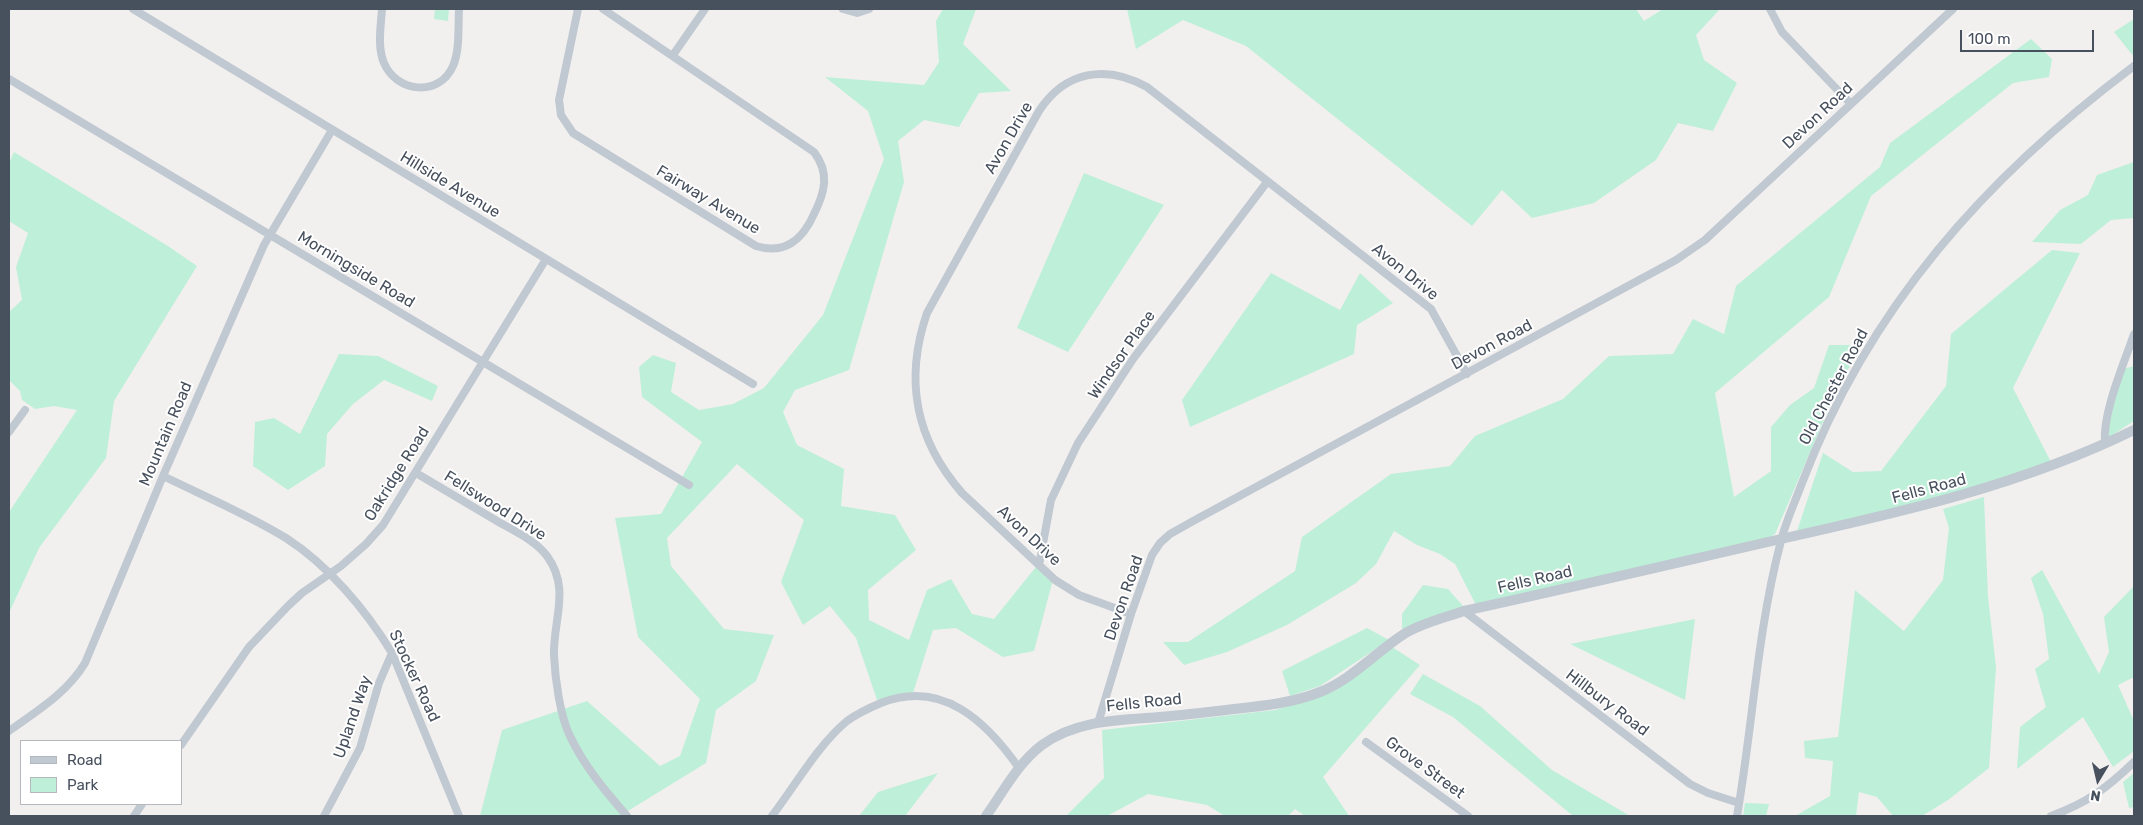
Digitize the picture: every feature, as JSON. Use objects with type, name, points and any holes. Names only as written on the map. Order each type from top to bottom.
[{"type":"street","name":"Hillside Avenue","points":[[133,9],[753,384]]},
{"type":"street","points":[[381,9],[381,52],[385,64],[401,84],[420,88],[439,82],[452,67],[456,54],[458,9]]},
{"type":"street","name":"Fairway Avenue","points":[[578,9],[559,100],[564,122],[573,133],[756,246],[777,248],[796,240],[806,230],[824,194],[825,178],[818,158],[803,144],[603,9]]},
{"type":"street","points":[[673,56],[705,9]]},
{"type":"street","points":[[843,9],[857,13],[869,9]]},
{"type":"street","points":[[1770,9],[1786,36],[1851,104]]},
{"type":"street","name":"Devon Road","points":[[1098,723],[1131,614],[1152,555],[1160,543],[1170,534],[1676,260],[1705,240],[1953,9]]},
{"type":"street","name":"Old Chester Road","points":[[1737,816],[1764,621],[1781,539],[1814,451],[1828,420],[1887,317],[1922,269],[1970,210],[2050,132],[2134,66]]},
{"type":"street","name":"Avon Drive","points":[[1131,614],[1079,595],[1055,580],[962,493],[940,465],[922,425],[915,382],[917,347],[927,313],[1039,111],[1054,93],[1073,80],[1095,74],[1111,74],[1126,77],[1147,87],[1432,309],[1467,374]]},
{"type":"street","name":"Morningside Road","points":[[9,78],[689,485]]},
{"type":"street","name":"Mountain Road","points":[[9,731],[59,695],[80,672],[90,654],[163,476],[270,235],[332,130]]},
{"type":"street","name":"Windsor Place","points":[[1039,565],[1051,500],[1078,442],[1133,359],[1267,182]]},
{"type":"street","name":"Oakridge Road","points":[[182,744],[255,640],[302,594],[374,536],[392,511],[546,260]]},
{"type":"street","points":[[2105,444],[2104,432],[2112,398],[2134,334]]},
{"type":"street","points":[[9,432],[25,410]]},
{"type":"street","name":"Fells Road","points":[[986,816],[1019,768],[1032,754],[1053,738],[1078,727],[1098,723],[1297,700],[1322,692],[1405,634],[1423,625],[1464,611],[1913,509],[1968,494],[2039,471],[2134,430]]},
{"type":"street","name":"Fellswood Drive","points":[[416,472],[534,543],[551,563],[560,592],[560,609],[554,642],[555,663],[561,705],[569,736],[603,790],[627,816]]},
{"type":"street","name":"Stocker Road","points":[[163,476],[269,528],[294,545],[342,585],[380,632],[392,653],[458,816]]},
{"type":"street","name":"Hillbury Road","points":[[1464,611],[1690,784],[1708,793],[1739,803]]},
{"type":"street","name":"Upland Way","points":[[324,816],[360,748],[379,683],[392,653]]},
{"type":"street","points":[[772,816],[828,741],[847,721],[861,711],[899,698],[927,697],[944,701],[961,709],[1003,746],[1019,768]]},
{"type":"street","name":"Grove Street","points":[[1366,742],[1468,816]]},
{"type":"street","points":[[2051,816],[2090,800],[2108,787],[2134,762]]},
{"type":"street","points":[[134,816],[141,805]]},
{"type":"green space","points":[[435,9],[449,9],[448,21],[434,19]]},
{"type":"green space","points":[[943,9],[976,9],[963,44],[1011,91],[979,93],[959,127],[924,120],[898,141],[904,182],[849,370],[795,390],[783,412],[797,445],[844,469],[841,506],[895,515],[916,550],[868,590],[869,620],[909,640],[927,590],[951,579],[972,614],[994,619],[1039,563],[1054,576],[1034,651],[1003,657],[956,628],[933,630],[913,693],[877,700],[856,638],[830,606],[803,625],[781,582],[804,520],[737,464],[667,538],[671,566],[724,629],[774,635],[756,681],[716,710],[706,763],[623,814],[625,816],[480,816],[502,730],[587,701],[660,766],[680,756],[700,699],[638,637],[615,518],[661,514],[702,442],[642,397],[639,367],[653,355],[676,363],[671,392],[699,410],[733,404],[764,388],[823,315],[884,159],[868,111],[825,77],[924,85],[939,62],[936,21]]},
{"type":"green space","points":[[1127,9],[1636,9],[1644,21],[1663,9],[1720,9],[1696,35],[1704,60],[1737,83],[1713,131],[1678,123],[1656,160],[1594,203],[1532,218],[1502,190],[1472,226],[1246,46],[1183,20],[1136,49]]},
{"type":"green space","points":[[2134,19],[2134,57],[2114,32]]},
{"type":"green space","points":[[2031,39],[2052,59],[2049,77],[2013,83],[1871,196],[1829,297],[1715,393],[1734,497],[1771,471],[1771,427],[1790,405],[1814,388],[1829,345],[1861,345],[1835,394],[1775,534],[1764,541],[1477,607],[1455,564],[1440,554],[1417,545],[1394,531],[1376,564],[1356,583],[1287,625],[1227,652],[1184,665],[1163,642],[1188,642],[1295,571],[1302,537],[1391,474],[1450,466],[1475,436],[1563,399],[1609,356],[1673,354],[1693,319],[1724,334],[1736,286],[1880,167],[1890,143]]},
{"type":"green space","points":[[14,152],[168,246],[197,266],[114,401],[106,458],[39,548],[9,613],[9,512],[77,410],[54,406],[35,409],[22,400],[20,391],[9,380],[9,312],[22,300],[16,267],[28,233],[9,221],[9,163]]},
{"type":"green space","points":[[2134,162],[2134,218],[2111,220],[2081,244],[2032,242],[2060,210],[2088,195],[2097,175]]},
{"type":"green space","points":[[1084,173],[1164,205],[1068,352],[1017,328]]},
{"type":"green space","points":[[2052,250],[2080,253],[2013,388],[2052,464],[1983,488],[1797,531],[1823,453],[1853,472],[1881,471],[1946,386],[1951,334]]},
{"type":"green space","points":[[1271,273],[1340,310],[1360,273],[1393,303],[1357,325],[1354,354],[1190,427],[1182,400]]},
{"type":"green space","points":[[339,354],[378,356],[438,386],[432,401],[384,380],[353,404],[327,434],[325,466],[288,490],[253,466],[255,422],[274,418],[300,434]]},
{"type":"green space","points":[[2134,366],[2134,421],[2100,443],[2119,370]]},
{"type":"green space","points":[[1984,497],[1988,597],[1996,667],[1989,768],[1948,800],[1922,816],[1893,816],[1877,797],[1859,792],[1856,816],[1795,816],[1830,796],[1833,761],[1805,758],[1804,741],[1838,737],[1855,590],[1904,631],[1943,580],[1949,528],[1943,509]]},
{"type":"green space","points":[[2042,570],[2099,674],[2109,652],[2104,617],[2134,586],[2134,677],[2118,685],[2134,721],[2134,751],[2113,767],[2083,717],[2017,769],[2020,727],[2046,707],[2035,669],[2049,659],[2043,614],[2031,578]]},
{"type":"green space","points":[[1423,585],[1448,589],[1464,607],[1402,629],[1402,614]]},
{"type":"green space","points":[[1695,619],[1685,700],[1570,644]]},
{"type":"green space","points":[[1367,628],[1389,640],[1320,686],[1290,696],[1282,671]]},
{"type":"green space","points":[[1392,647],[1420,665],[1323,777],[1349,816],[1305,816],[1295,809],[1288,816],[1225,816],[1207,805],[1148,794],[1107,816],[1066,816],[1104,778],[1102,730],[1275,710],[1325,695]]},
{"type":"green space","points":[[1423,674],[1480,706],[1552,770],[1630,816],[1573,816],[1453,717],[1410,694]]},
{"type":"green space","points":[[938,773],[905,816],[859,816],[878,792]]},
{"type":"green space","points":[[2134,773],[2134,807],[2129,808],[2123,782]]},
{"type":"green space","points":[[1745,803],[1769,804],[1766,816],[1743,816]]}]
